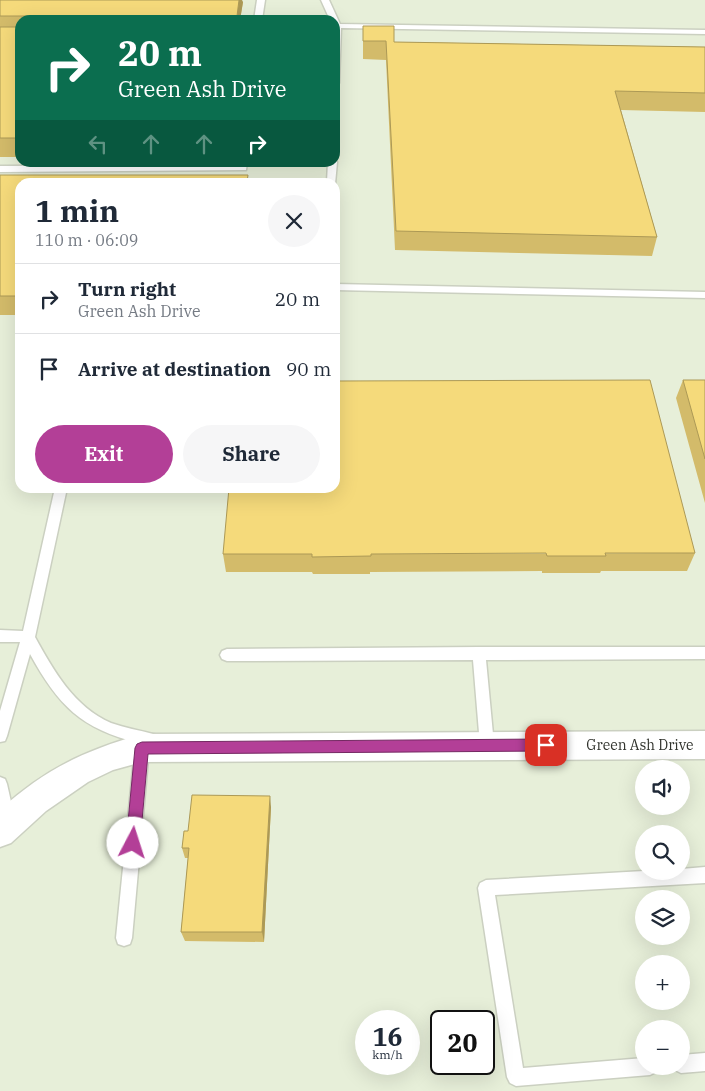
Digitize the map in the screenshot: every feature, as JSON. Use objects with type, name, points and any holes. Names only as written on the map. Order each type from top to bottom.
[{"type":"street","name":"Green Ash Drive","points":[[4,828],[61,782],[104,759],[142,748],[705,745]]},
{"type":"lane","points":[[258,15],[260,0]]},
{"type":"lane","points":[[325,0],[332,15]]},
{"type":"lane","points":[[340,23],[705,32]]},
{"type":"lane","points":[[0,169],[48,167]]},
{"type":"lane","points":[[158,167],[243,167]]},
{"type":"lane","points":[[340,287],[705,295]]},
{"type":"lane","points":[[0,736],[28,637],[60,493]]},
{"type":"lane","points":[[0,636],[28,637]]},
{"type":"lane","points":[[28,637],[54,684],[79,709],[105,726],[177,747]]},
{"type":"lane","points":[[227,654],[705,653]]},
{"type":"lane","points":[[479,654],[487,745]]},
{"type":"lane","points":[[124,938],[142,748]]},
{"type":"lane","points":[[0,784],[4,828]]},
{"type":"lane","points":[[635,1067],[516,1077],[486,888],[705,875]]},
{"type":"lane","points":[[690,1063],[705,1062]]},
{"type":"shaded area","points":[[0,0],[705,0],[705,1091],[0,1091]]},
{"type":"building","points":[[0,0],[239,0],[237,15],[0,16]]},
{"type":"building","points":[[363,26],[394,26],[394,42],[705,47],[705,93],[615,91],[657,237],[396,231],[386,41],[363,41]]},
{"type":"building","points":[[0,27],[15,27],[15,138],[0,138]]},
{"type":"building","points":[[0,175],[248,175],[248,178],[15,178],[15,296],[0,296]]},
{"type":"building","points":[[650,380],[695,553],[605,553],[606,556],[547,556],[546,553],[371,554],[371,556],[312,557],[312,554],[223,554],[229,493],[340,493],[340,381]]},
{"type":"building","points":[[683,380],[705,380],[705,459]]},
{"type":"building","points":[[192,795],[270,796],[262,932],[181,932],[189,848],[182,848],[184,831],[188,831]]},
{"type":"route","points":[[133,843],[142,748],[546,745]]}]
